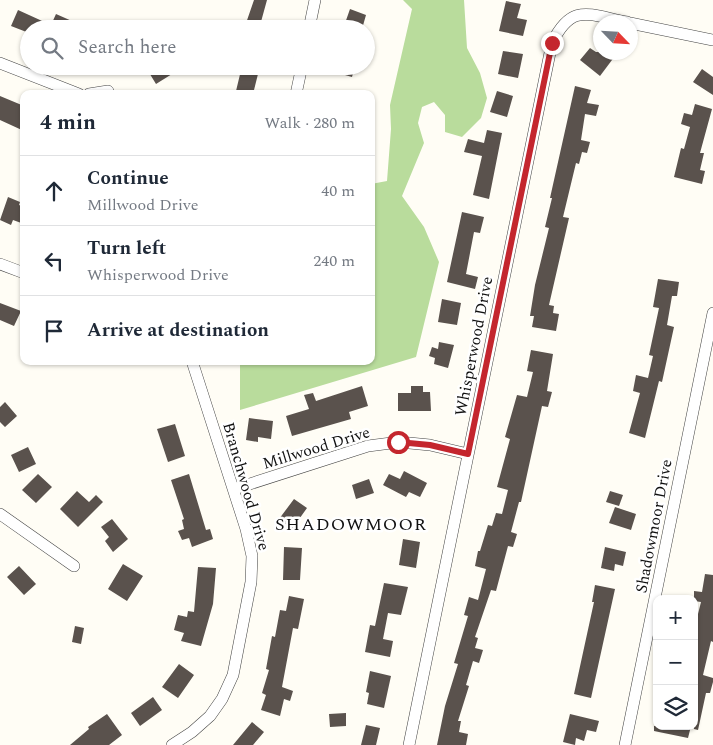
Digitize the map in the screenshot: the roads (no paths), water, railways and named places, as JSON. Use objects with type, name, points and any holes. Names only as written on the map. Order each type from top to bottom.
[{"type":"street","points":[[311,20],[315,0]]},
{"type":"street","name":"Whisperwood Drive","points":[[409,745],[552,43],[560,27],[571,16],[593,16]]},
{"type":"street","name":"Whisperwood Drive","points":[[638,25],[713,40]]},
{"type":"street","points":[[0,63],[20,71]]},
{"type":"street","points":[[31,75],[70,90]]},
{"type":"street","points":[[297,90],[300,75]]},
{"type":"street","points":[[0,264],[20,272]]},
{"type":"street","name":"Shadowmoor Drive","points":[[625,745],[713,313]]},
{"type":"street","name":"Branchwood Drive","points":[[172,745],[192,732],[210,716],[222,699],[233,675],[251,582],[252,556],[234,489],[193,365]]},
{"type":"street","name":"Millwood Drive","points":[[234,489],[368,446],[398,442],[430,445],[468,454]]},
{"type":"street","points":[[0,514],[74,566]]},
{"type":"district","name":"SHADOWMOOR","points":[[351,524]]}]
